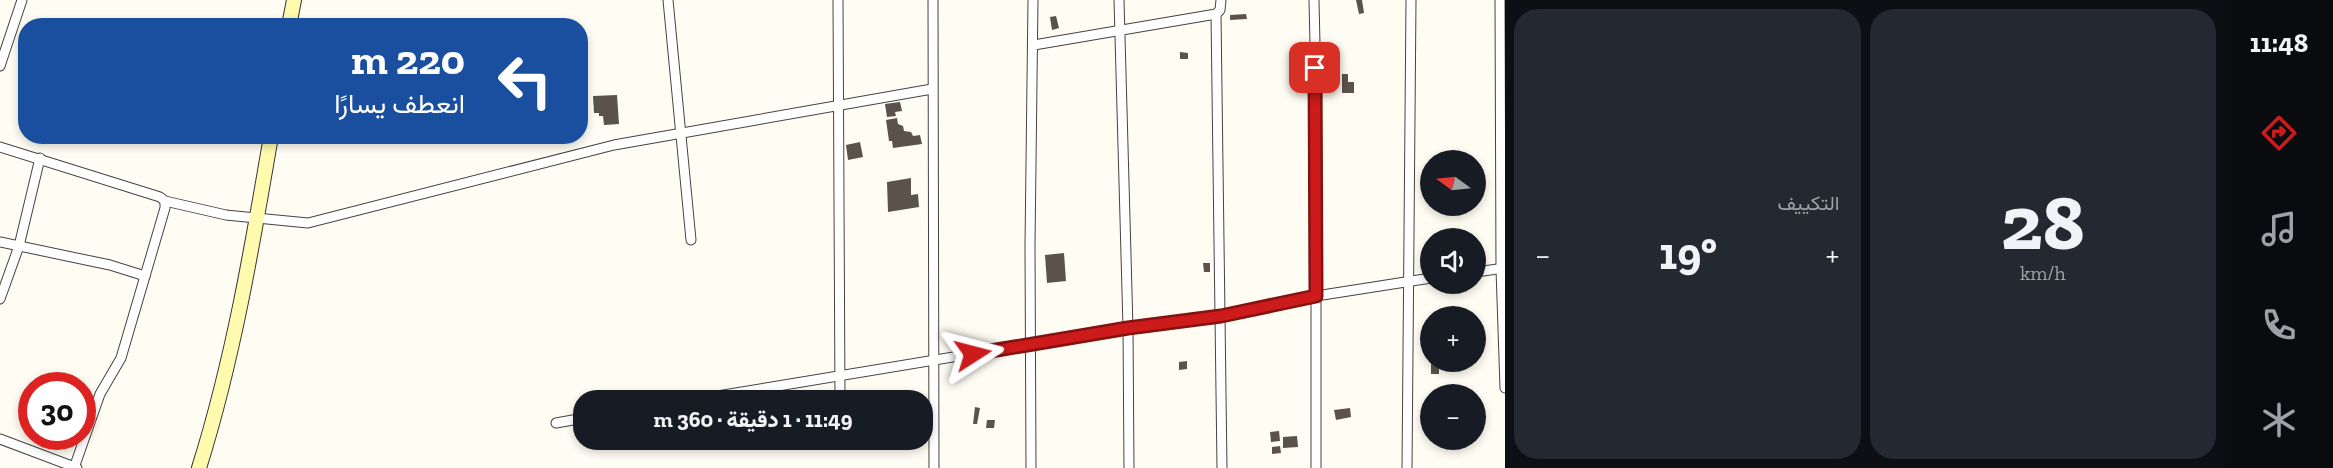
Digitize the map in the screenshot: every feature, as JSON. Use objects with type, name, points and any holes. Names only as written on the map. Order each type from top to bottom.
[{"type":"street","points":[[0,66],[22,0]]},
{"type":"street","points":[[291,18],[294,0]]},
{"type":"street","points":[[668,0],[691,240]]},
{"type":"street","points":[[838,0],[840,390]]},
{"type":"street","points":[[933,0],[934,468]]},
{"type":"street","points":[[1031,468],[1030,245],[1033,0]]},
{"type":"street","points":[[1119,0],[1128,328],[1129,468]]},
{"type":"street","points":[[1034,45],[1216,14],[1220,10],[1221,0]]},
{"type":"street","points":[[1314,0],[1316,468]]},
{"type":"street","points":[[1407,468],[1411,0]]},
{"type":"street","points":[[1500,0],[1505,388]]},
{"type":"street","points":[[1216,14],[1222,468]]},
{"type":"street","points":[[0,147],[160,197],[165,201],[226,215],[308,223],[614,145],[932,90]]},
{"type":"street","points":[[199,468],[232,343],[258,219],[270,144]]},
{"type":"street","points":[[0,299],[19,246],[40,158]]},
{"type":"street","points":[[0,439],[75,468],[100,394],[121,358],[165,208],[165,201]]},
{"type":"street","points":[[0,242],[110,265],[145,276]]},
{"type":"street","points":[[1486,271],[1503,268]]},
{"type":"street","points":[[754,390],[1128,328],[1221,316],[1316,296],[1420,280]]},
{"type":"street","points":[[556,423],[573,420]]},
{"type":"building","points":[[1356,0],[1362,0],[1364,13],[1359,14]]},
{"type":"building","points":[[1246,14],[1247,19],[1230,20],[1230,15]]},
{"type":"building","points":[[1056,16],[1059,28],[1052,30],[1050,17]]},
{"type":"building","points":[[1180,52],[1188,53],[1188,59],[1180,59]]},
{"type":"building","points":[[1342,74],[1348,74],[1348,82],[1354,82],[1354,93],[1342,93]]},
{"type":"building","points":[[617,95],[619,124],[604,125],[603,116],[594,113],[593,96]]},
{"type":"building","points":[[900,102],[902,111],[895,112],[896,116],[887,117],[885,104]]},
{"type":"building","points":[[897,118],[898,124],[903,126],[904,131],[911,132],[913,136],[920,135],[922,144],[893,148],[892,141],[889,141],[886,120]]},
{"type":"building","points":[[860,142],[863,157],[848,160],[846,145]]},
{"type":"building","points":[[911,178],[911,195],[918,194],[919,207],[888,212],[887,182]]},
{"type":"building","points":[[1064,253],[1066,281],[1047,283],[1045,255]]},
{"type":"building","points":[[1203,263],[1210,263],[1210,272],[1204,272]]},
{"type":"building","points":[[1187,361],[1187,369],[1179,370],[1179,362]]},
{"type":"building","points":[[975,407],[980,408],[977,424],[973,424]]},
{"type":"building","points":[[1350,408],[1351,417],[1336,420],[1334,410]]},
{"type":"building","points":[[987,420],[995,420],[994,428],[986,428]]},
{"type":"building","points":[[1279,431],[1280,441],[1271,442],[1270,432]]},
{"type":"building","points":[[1297,436],[1298,447],[1283,448],[1283,437]]},
{"type":"building","points":[[1280,446],[1281,453],[1272,454],[1272,447]]},
{"type":"route","points":[[973,354],[1128,328],[1221,316],[1316,296],[1315,68]]}]
